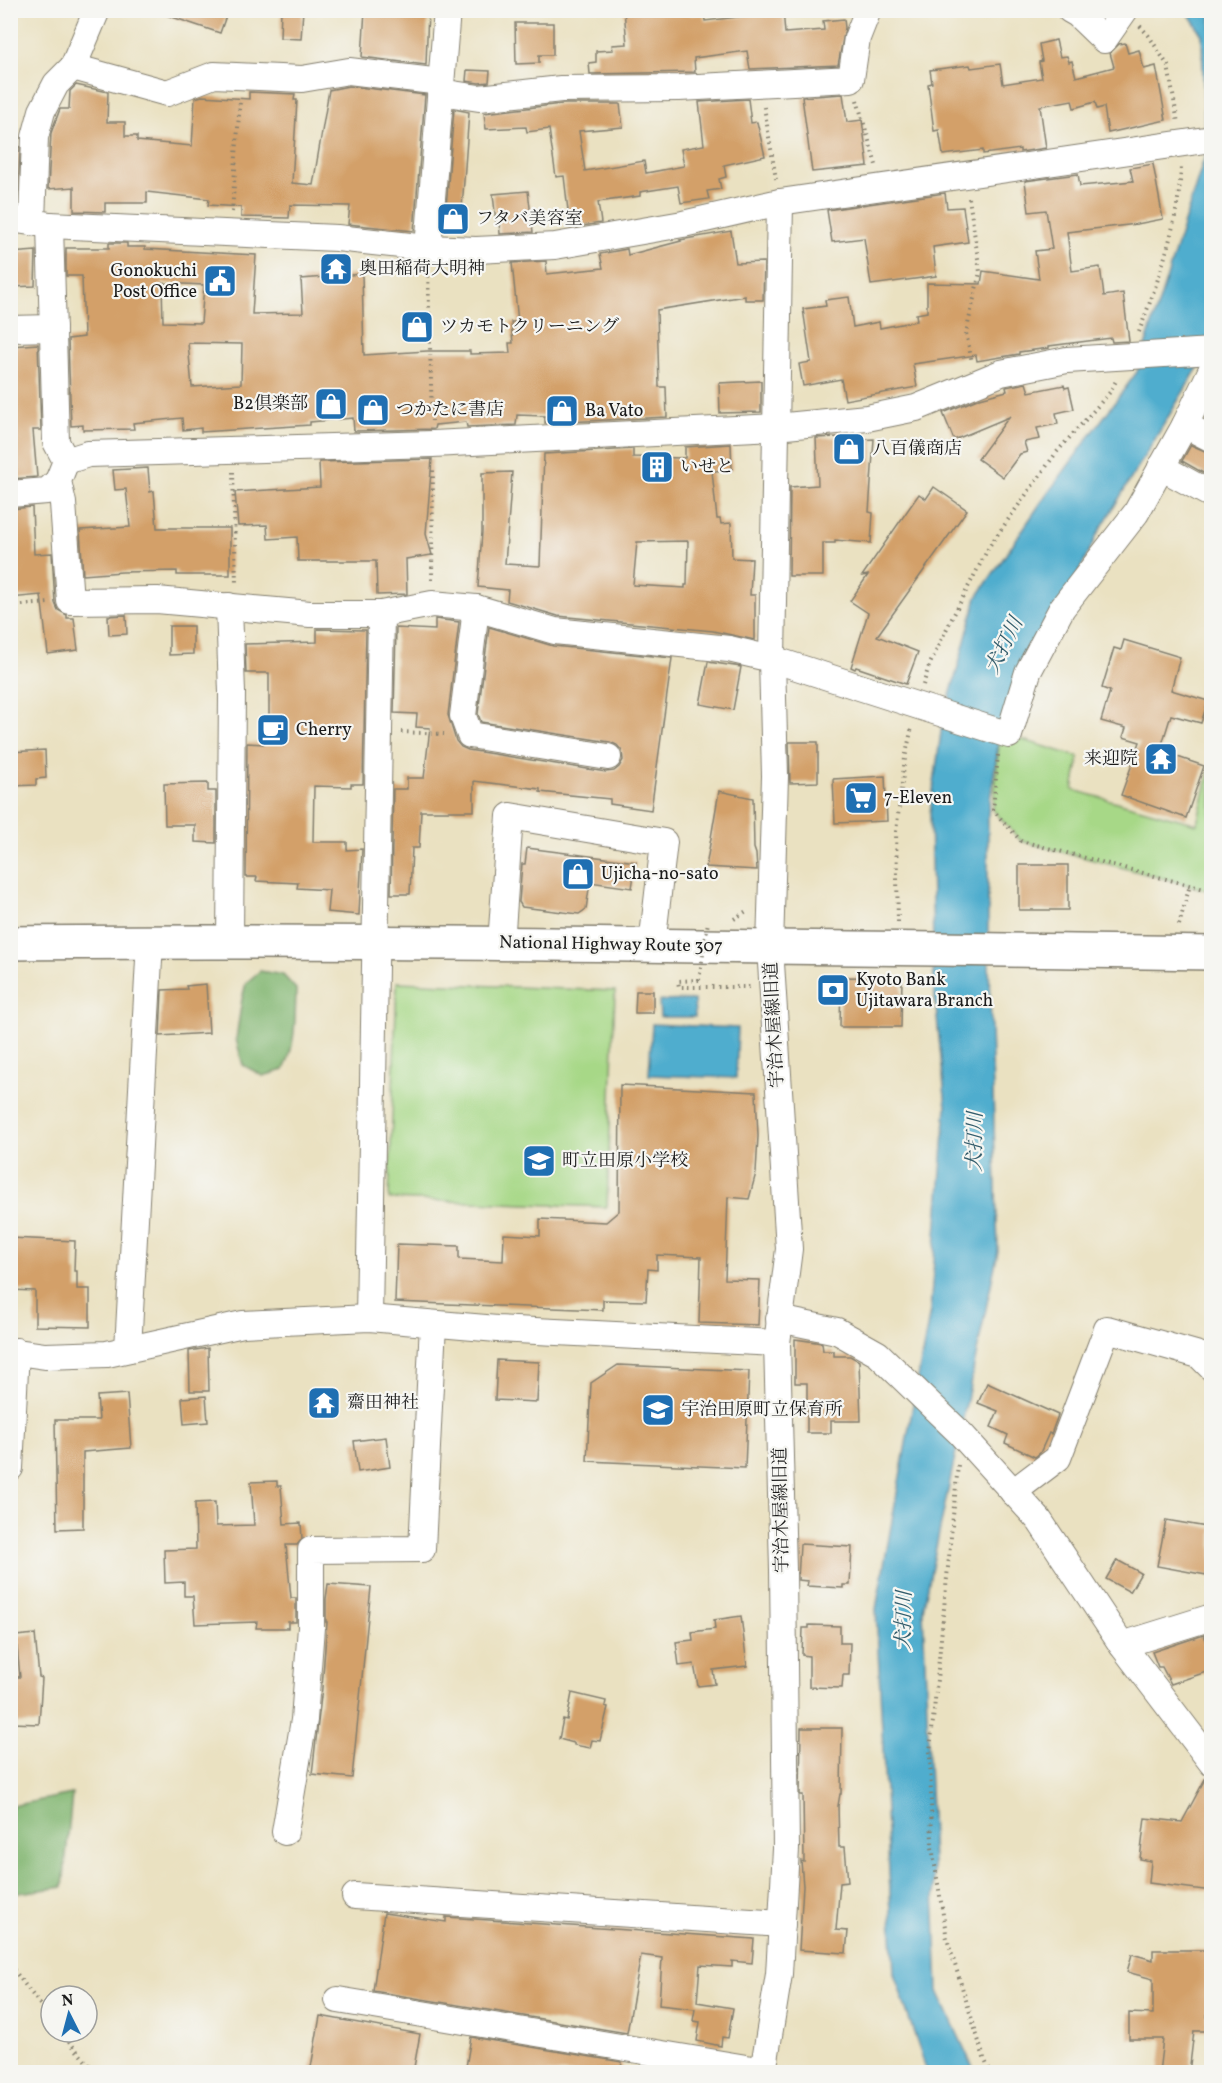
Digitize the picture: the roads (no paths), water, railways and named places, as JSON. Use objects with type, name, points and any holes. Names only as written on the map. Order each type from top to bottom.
[{"type":"highway","name":"National Highway Route 307","points":[[10,943],[150,941],[770,947],[901,941],[1033,949],[1212,953]]},
{"type":"street","points":[[97,10],[73,67],[56,84],[42,111],[35,137],[31,222],[53,328],[56,442],[62,471],[70,602],[157,600],[310,614],[381,614],[432,604],[476,608],[555,631],[729,649],[772,659],[1010,735],[1028,672],[1062,608],[1136,513],[1185,425],[1212,369]]},
{"type":"street","points":[[428,248],[447,10]]},
{"type":"street","points":[[73,67],[167,93],[214,75],[302,79],[349,71],[441,87],[479,98],[561,89],[679,88],[851,79],[857,38],[868,10]]},
{"type":"street","points":[[1070,10],[1104,40],[1125,10]]},
{"type":"street","points":[[31,222],[337,238],[428,248],[476,250],[555,246],[683,224],[780,202],[1195,142]]},
{"type":"street","name":"宇治木屋線旧道","points":[[763,2072],[779,1974],[786,1849],[778,1331],[789,1249],[770,947],[775,776],[772,659],[780,202]]},
{"type":"street","points":[[10,329],[53,328]]},
{"type":"street","points":[[10,494],[47,490],[62,471],[88,454],[433,444],[776,427],[867,418],[916,408],[1000,373],[1067,360],[1211,351]]},
{"type":"street","points":[[1185,425],[1212,439]]},
{"type":"street","points":[[1161,467],[1212,495]]},
{"type":"street","points":[[230,942],[233,606]]},
{"type":"street","points":[[476,608],[463,716],[470,735],[608,757]]},
{"type":"street","points":[[369,1318],[381,614]]},
{"type":"street","points":[[501,944],[510,816],[664,842],[652,945]]},
{"type":"street","points":[[128,1349],[150,941]]},
{"type":"street","points":[[10,1468],[13,1351],[45,1356],[107,1354],[243,1324],[369,1318],[497,1329],[837,1331],[878,1354],[961,1434],[1039,1520],[1122,1645],[1212,1763]]},
{"type":"street","points":[[285,1832],[304,1720],[311,1627],[311,1550],[422,1549],[433,1323]]},
{"type":"street","points":[[1013,1492],[1058,1458],[1107,1329],[1199,1355],[1212,1368]]},
{"type":"street","points":[[1122,1645],[1212,1617]]},
{"type":"street","points":[[355,1896],[782,1924]]},
{"type":"street","points":[[338,2000],[763,2072]]},
{"type":"water","name":"犬打川","points":[[1187,11],[1211,11],[1211,346],[1097,535],[1000,733],[988,813],[988,932],[998,1251],[923,1610],[938,1991],[975,2072],[927,2072],[894,1973],[876,1609],[930,1311],[946,1107],[934,988],[930,813],[942,725],[977,597],[1040,504],[1137,372],[1205,156],[1202,35]]},
{"type":"water","points":[[694,1000],[695,1017],[660,1017],[659,1001]]},
{"type":"water","points":[[652,1024],[738,1028],[736,1078],[649,1075]]},
{"type":"place","name":"フタバ美容室","points":[[453,219]]},
{"type":"place","name":"奥田稲荷大明神","points":[[336,269]]},
{"type":"place","name":"Gonokuchi Post Office","points":[[220,281]]},
{"type":"place","name":"ツカモトクリーニング","points":[[417,327]]},
{"type":"place","name":"B2倶楽部","points":[[331,404]]},
{"type":"place","name":"つかたに書店","points":[[373,410]]},
{"type":"place","name":"Ba Vato","points":[[562,411]]},
{"type":"place","name":"八百儀商店","points":[[849,449]]},
{"type":"place","name":"いせと","points":[[657,467]]},
{"type":"place","name":"Cherry","points":[[273,730]]},
{"type":"place","name":"来迎院","points":[[1161,759]]},
{"type":"place","name":"7-Eleven","points":[[861,798]]},
{"type":"place","name":"Ujicha-no-sato","points":[[578,874]]},
{"type":"place","name":"Kyoto Bank Ujitawara Branch","points":[[833,990]]},
{"type":"place","name":"町立田原小学校","points":[[539,1161]]},
{"type":"place","name":"齋田神社","points":[[324,1403]]},
{"type":"place","name":"宇治田原町立保育所","points":[[658,1410]]}]
